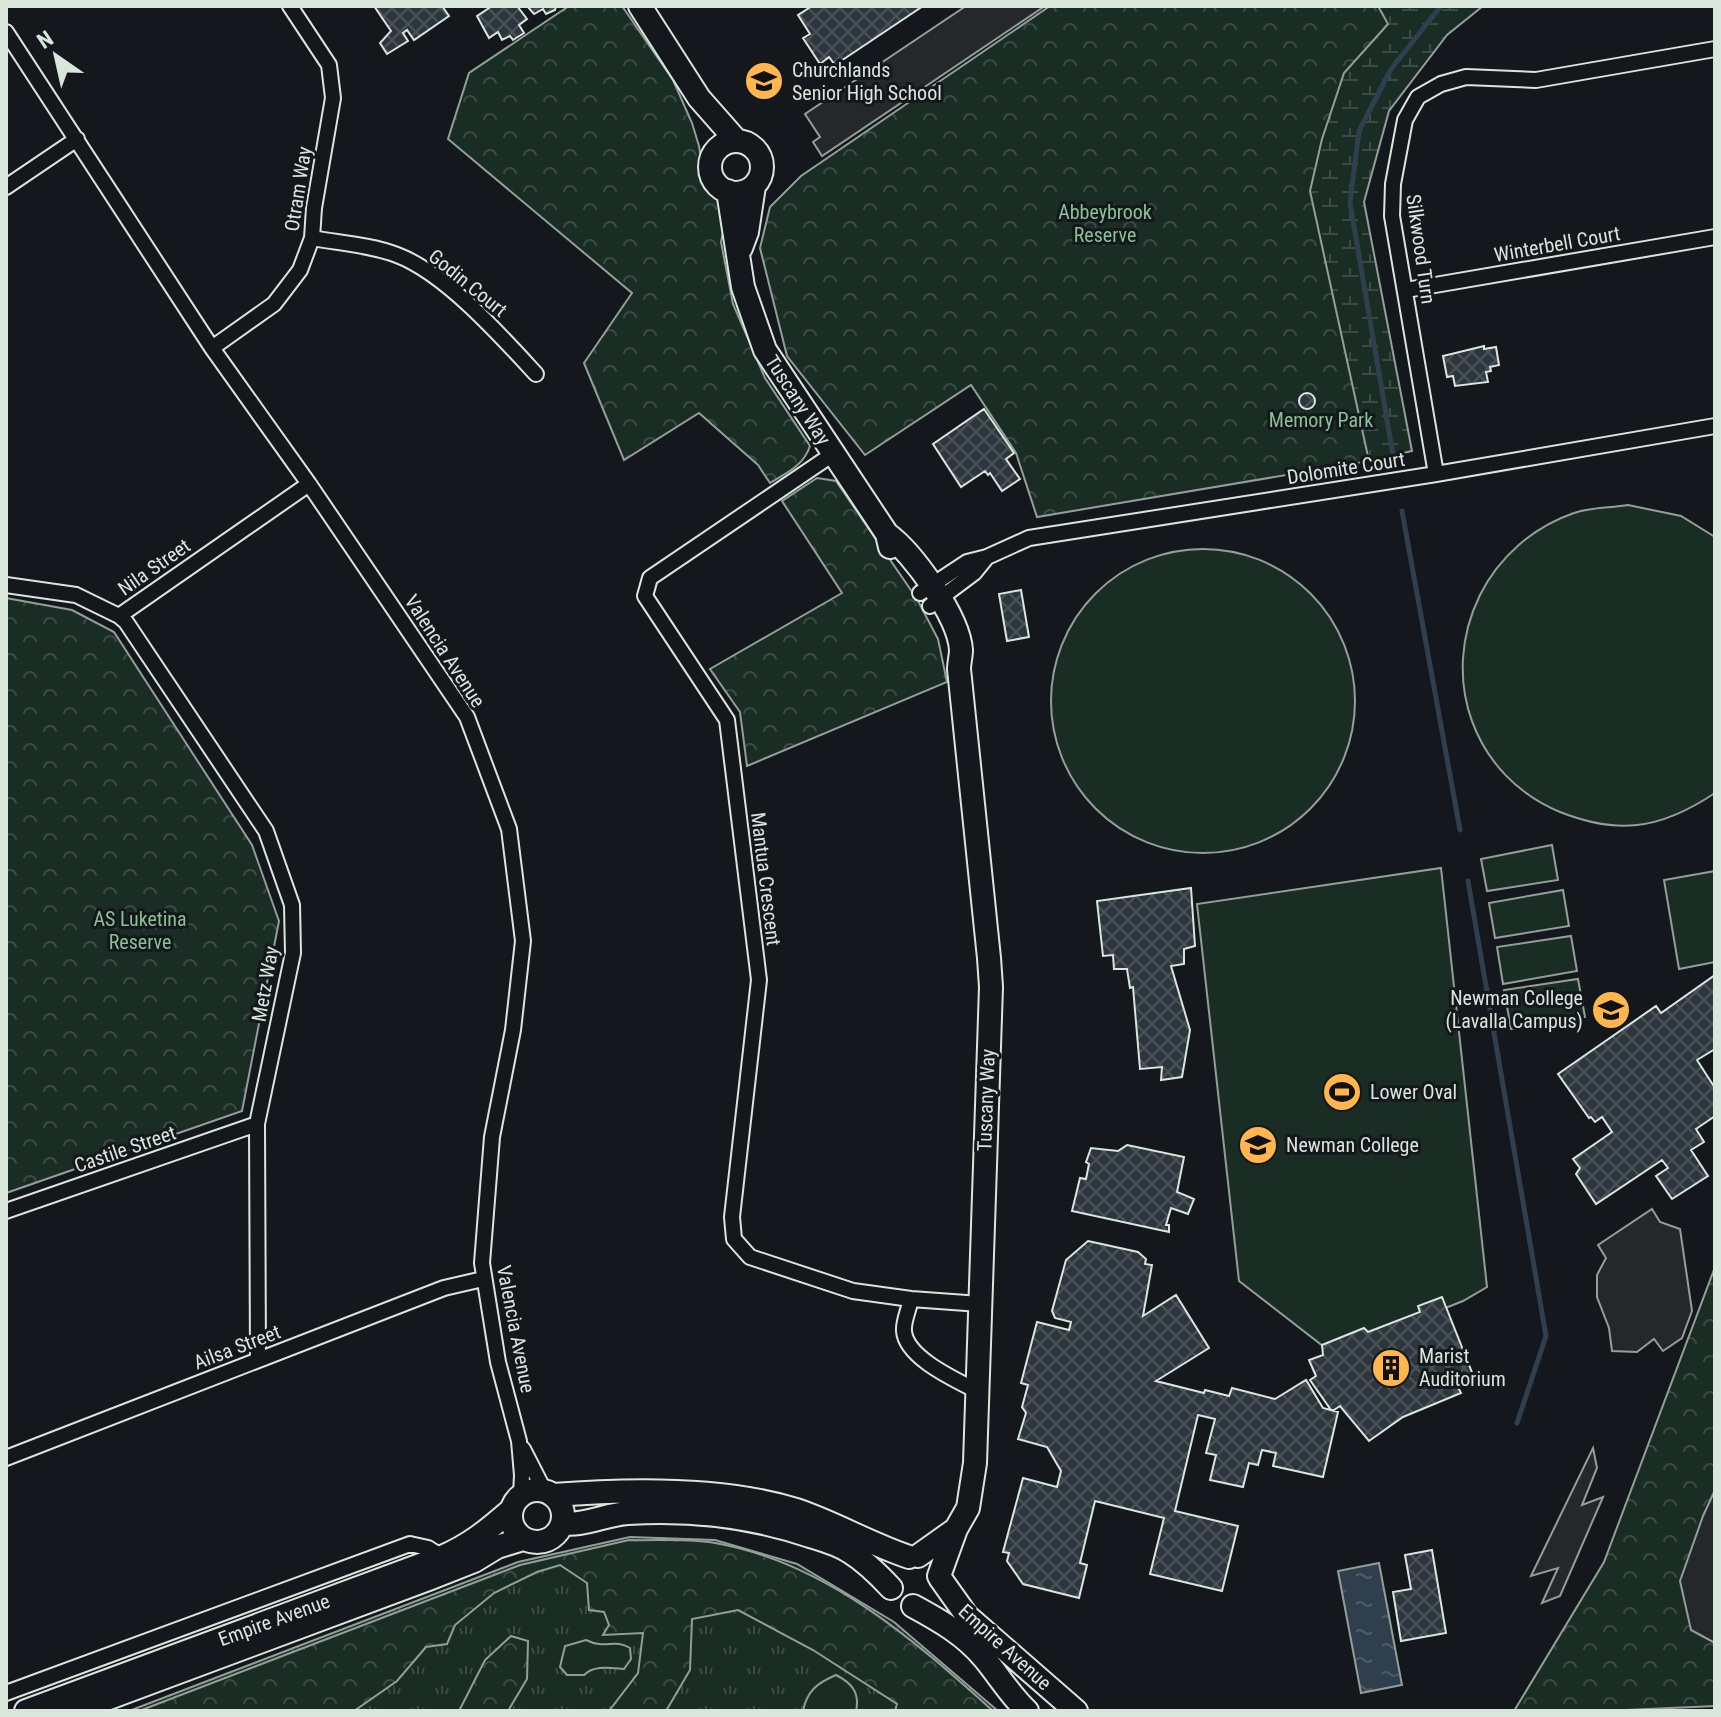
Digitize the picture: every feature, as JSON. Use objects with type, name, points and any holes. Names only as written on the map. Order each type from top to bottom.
[{"type":"main road","points":[[640,6],[699,98],[736,140],[751,145],[763,162],[760,178],[754,186],[742,192],[728,191],[713,179],[710,170],[714,153],[699,98]]},
{"type":"main road","points":[[714,153],[727,142],[736,140]]},
{"type":"main road","name":"Tuscany Way","points":[[739,253],[747,232],[754,186]]},
{"type":"main road","name":"Tuscany Way","points":[[728,191],[743,287],[765,350],[887,534],[901,544],[930,596],[952,622],[961,649],[959,669],[991,987],[975,1463],[968,1508],[956,1529],[939,1577]]},
{"type":"main road","points":[[549,1492],[562,1507],[562,1523],[554,1536],[547,1540],[523,1539],[511,1521],[516,1503],[528,1491],[665,1493],[753,1500],[793,1509],[831,1522],[858,1537],[927,1559],[935,1566],[939,1577],[938,1589],[933,1598],[924,1604],[913,1606],[899,1601],[874,1569],[847,1550],[788,1528],[753,1519],[649,1511],[609,1514],[571,1525],[562,1523]]},
{"type":"main road","name":"Empire Avenue","points":[[26,1711],[442,1557],[488,1532],[516,1503]]},
{"type":"main road","points":[[891,1588],[895,1565],[956,1529]]},
{"type":"main road","name":"Empire Avenue","points":[[74,1711],[431,1578],[474,1561],[497,1547],[523,1539]]},
{"type":"main road","name":"Empire Avenue","points":[[939,1577],[967,1616],[1076,1711]]},
{"type":"main road","name":"Empire Avenue","points":[[913,1606],[967,1642],[982,1656],[1010,1696],[1027,1711]]},
{"type":"street","name":"Otram Way","points":[[212,348],[274,304],[300,270],[312,238],[314,208],[333,98],[329,65],[290,6]]},
{"type":"street","name":"Valencia Avenue","points":[[6,32],[212,348],[309,484],[467,717],[509,829],[523,941],[513,1030],[492,1137],[483,1231],[483,1279],[498,1362],[519,1441],[522,1475],[516,1503]]},
{"type":"street","name":"Silkwood Turn","points":[[1436,474],[1392,216],[1393,184],[1405,120],[1418,97],[1441,84],[1466,77],[1536,80],[1715,49]]},
{"type":"street","points":[[6,187],[77,139]]},
{"type":"street","name":"Winterbell Court","points":[[1406,290],[1715,237]]},
{"type":"street","name":"Godin Court","points":[[312,238],[396,255],[424,270],[489,322],[536,374]]},
{"type":"street","name":"Dolomite Court","points":[[930,596],[967,562],[987,557],[1029,538],[1436,474],[1715,426]]},
{"type":"street","name":"Mantua Crescent","points":[[833,454],[650,578],[645,596],[727,720],[759,980],[732,1217],[734,1239],[750,1257],[853,1291],[980,1304]]},
{"type":"street","name":"Nila Street","points":[[6,585],[76,595],[119,616],[309,484]]},
{"type":"street","name":"Metz Way","points":[[119,616],[266,831],[292,905],[293,953],[257,1124],[258,1360]]},
{"type":"street","name":"Castile Street","points":[[6,1211],[257,1124]]},
{"type":"street","name":"Ailsa Street","points":[[6,1458],[444,1288],[483,1279]]},
{"type":"street","points":[[911,1299],[904,1332],[913,1351],[937,1369],[977,1391]]},
{"type":"street","name":"Valencia Avenue","points":[[519,1441],[549,1492]]},
{"type":"street","points":[[6,1693],[410,1544],[428,1548],[442,1557]]},
{"type":"green space","points":[[569,6],[622,6],[673,80],[692,123],[705,184],[722,206],[725,222],[721,242],[733,304],[765,378],[810,446],[799,463],[770,483],[758,465],[699,413],[624,460],[584,363],[632,293],[448,139],[469,73]]},
{"type":"green space","name":"Abbeybrook Reserve","points":[[1050,6],[1422,6],[1358,90],[1369,461],[1037,517],[1016,453],[971,385],[865,455],[787,356],[760,248],[770,207],[801,176]]},
{"type":"green space","points":[[1378,6],[1483,6],[1447,35],[1389,111],[1364,202],[1412,451],[1369,461],[1310,191],[1322,139],[1344,73],[1388,24]]},
{"type":"green space","points":[[817,478],[836,481],[917,599],[938,639],[947,682],[747,766],[740,712],[710,669],[842,593],[782,501]]},
{"type":"green space","points":[[1628,505],[1681,516],[1715,537],[1715,793],[1668,818],[1618,826],[1560,812],[1530,796],[1505,775],[1486,749],[1472,721],[1464,691],[1463,659],[1468,627],[1480,595],[1507,556],[1531,535],[1559,519],[1574,513]]},
{"type":"green space","points":[[1188,549],[1218,549],[1247,555],[1275,567],[1300,583],[1321,604],[1337,629],[1349,657],[1355,701],[1353,731],[1344,759],[1330,786],[1311,809],[1288,828],[1261,842],[1233,851],[1188,853],[1159,847],[1131,835],[1106,819],[1085,798],[1069,773],[1057,745],[1051,716],[1051,686],[1057,657],[1069,629],[1085,604],[1106,583],[1131,567],[1159,555]]},
{"type":"green space","name":"AS Luketina Reserve","points":[[6,598],[72,610],[114,632],[252,845],[279,921],[242,1111],[6,1193]]},
{"type":"green space","points":[[1552,845],[1558,880],[1487,891],[1481,859]]},
{"type":"green space","name":"Lower Oval","points":[[1441,868],[1487,1287],[1463,1301],[1332,1353],[1239,1281],[1197,904]]},
{"type":"green space","points":[[1715,871],[1715,962],[1679,969],[1664,880]]},
{"type":"green space","points":[[1563,890],[1569,926],[1495,938],[1489,903]]},
{"type":"green space","points":[[1571,936],[1577,971],[1503,984],[1497,947]]},
{"type":"green space","points":[[1578,979],[1585,1017],[1511,1029],[1504,990]]},
{"type":"green space","points":[[1715,1267],[1715,1706],[1514,1711],[1604,1562]]},
{"type":"green space","points":[[630,1537],[715,1540],[797,1564],[894,1622],[998,1711],[129,1711],[518,1562]]},
{"type":"green space","points":[[629,1540],[715,1543],[794,1567],[865,1607],[899,1631],[993,1711],[895,1711],[897,1704],[813,1650],[738,1610],[692,1619],[690,1670],[666,1711],[609,1711],[638,1673],[643,1633],[603,1635],[609,1625],[604,1612],[589,1610],[587,1583],[560,1565],[537,1572],[494,1593],[455,1625],[447,1644],[426,1647],[397,1681],[354,1711],[139,1711],[520,1565]]},
{"type":"green space","points":[[511,1636],[528,1641],[527,1679],[508,1711],[459,1711],[485,1660]]},
{"type":"green space","points":[[586,1640],[624,1645],[630,1648],[631,1659],[624,1669],[602,1668],[584,1675],[567,1675],[560,1667],[565,1646]]},
{"type":"green space","points":[[836,1675],[854,1689],[856,1711],[803,1711],[814,1688]]},
{"type":"shaded area","points":[[966,6],[1045,6],[822,156],[813,142],[820,137],[805,114]]},
{"type":"shaded area","points":[[1652,1209],[1660,1222],[1680,1229],[1692,1311],[1682,1338],[1663,1351],[1654,1339],[1637,1352],[1612,1351],[1609,1328],[1597,1297],[1597,1275],[1606,1258],[1598,1245]]},
{"type":"shaded area","points":[[1593,1448],[1597,1468],[1582,1505],[1603,1497],[1560,1596],[1542,1603],[1558,1568],[1531,1576]]},
{"type":"shaded area","points":[[1715,1490],[1715,1643],[1691,1630],[1680,1581]]},
{"type":"water","points":[[1379,1563],[1402,1685],[1361,1693],[1338,1571]]},
{"type":"building","points":[[374,6],[442,6],[449,16],[414,40],[407,30],[403,33],[408,41],[387,54],[380,43],[391,31]]},
{"type":"building","points":[[492,6],[517,6],[527,19],[519,25],[524,33],[513,40],[510,36],[502,40],[498,32],[489,38],[477,16]]},
{"type":"building","points":[[527,6],[556,6],[555,10],[546,14],[543,9],[534,14]]},
{"type":"building","points":[[812,6],[923,6],[835,65],[829,57],[820,64],[803,38],[810,34],[798,15]]},
{"type":"building","points":[[1484,346],[1484,349],[1496,347],[1499,365],[1490,367],[1491,371],[1486,372],[1488,382],[1455,386],[1453,376],[1447,377],[1443,356]]},
{"type":"building","points":[[1307,393],[1313,395],[1313,407],[1307,409],[1301,407],[1299,401],[1301,395]]},
{"type":"building","points":[[984,409],[1014,453],[1006,459],[1020,479],[1002,491],[990,473],[988,475],[985,471],[961,487],[933,444]]},
{"type":"building","points":[[1021,590],[1029,637],[1007,641],[999,594]]},
{"type":"building","points":[[1191,888],[1195,946],[1184,949],[1184,964],[1171,966],[1190,1030],[1182,1077],[1161,1080],[1162,1067],[1140,1069],[1133,987],[1130,988],[1127,969],[1114,969],[1113,955],[1103,956],[1097,901]]},
{"type":"building","points":[[1715,975],[1715,1049],[1697,1060],[1715,1088],[1715,1116],[1696,1129],[1704,1142],[1691,1150],[1708,1176],[1672,1199],[1656,1176],[1668,1168],[1662,1160],[1596,1204],[1576,1174],[1580,1168],[1573,1159],[1612,1132],[1602,1117],[1595,1122],[1589,1118],[1558,1074],[1656,1006],[1661,1013]]},
{"type":"building","points":[[1127,1145],[1184,1157],[1177,1192],[1194,1199],[1188,1214],[1171,1208],[1166,1225],[1169,1225],[1169,1232],[1072,1211],[1080,1178],[1086,1179],[1089,1164],[1086,1162],[1091,1148],[1118,1151]]},
{"type":"building","points":[[1088,1241],[1138,1252],[1146,1259],[1145,1264],[1152,1265],[1143,1316],[1176,1295],[1209,1348],[1156,1381],[1204,1393],[1205,1390],[1229,1396],[1232,1388],[1275,1399],[1306,1380],[1323,1408],[1338,1412],[1323,1477],[1273,1466],[1276,1453],[1262,1450],[1258,1465],[1249,1463],[1243,1487],[1210,1480],[1216,1455],[1206,1453],[1215,1419],[1198,1415],[1175,1511],[1238,1526],[1222,1591],[1150,1574],[1164,1518],[1095,1501],[1080,1563],[1087,1565],[1079,1598],[1023,1584],[1007,1561],[1009,1553],[1003,1552],[1023,1478],[1057,1487],[1061,1471],[1047,1447],[1018,1439],[1026,1413],[1022,1407],[1028,1385],[1021,1383],[1037,1322],[1069,1330],[1071,1322],[1055,1318],[1052,1311],[1066,1260]]},
{"type":"building","name":"Marist Auditorium","points":[[1442,1297],[1473,1375],[1455,1382],[1461,1393],[1403,1417],[1369,1441],[1340,1406],[1331,1410],[1310,1380],[1316,1376],[1309,1360],[1323,1355],[1322,1345],[1364,1328],[1368,1332],[1420,1312],[1418,1306]]},
{"type":"building","points":[[1432,1550],[1446,1633],[1401,1641],[1393,1592],[1411,1589],[1405,1555]]},
{"type":"waterway","points":[[1394,461],[1350,203],[1359,131],[1391,69],[1441,6]]},
{"type":"waterway","points":[[1402,511],[1460,830]]},
{"type":"waterway","points":[[1468,881],[1546,1336],[1517,1423]]},
{"type":"place","name":"Churchlands Senior High School","points":[[764,81]]},
{"type":"place","name":"Newman College (Lavalla Campus)","points":[[1611,1010]]},
{"type":"place","name":"Lower Oval","points":[[1342,1092]]},
{"type":"place","name":"Newman College","points":[[1258,1145]]},
{"type":"place","name":"Marist Auditorium","points":[[1391,1368]]},
{"type":"park label","name":"Memory Park","points":[[1321,420]]}]
